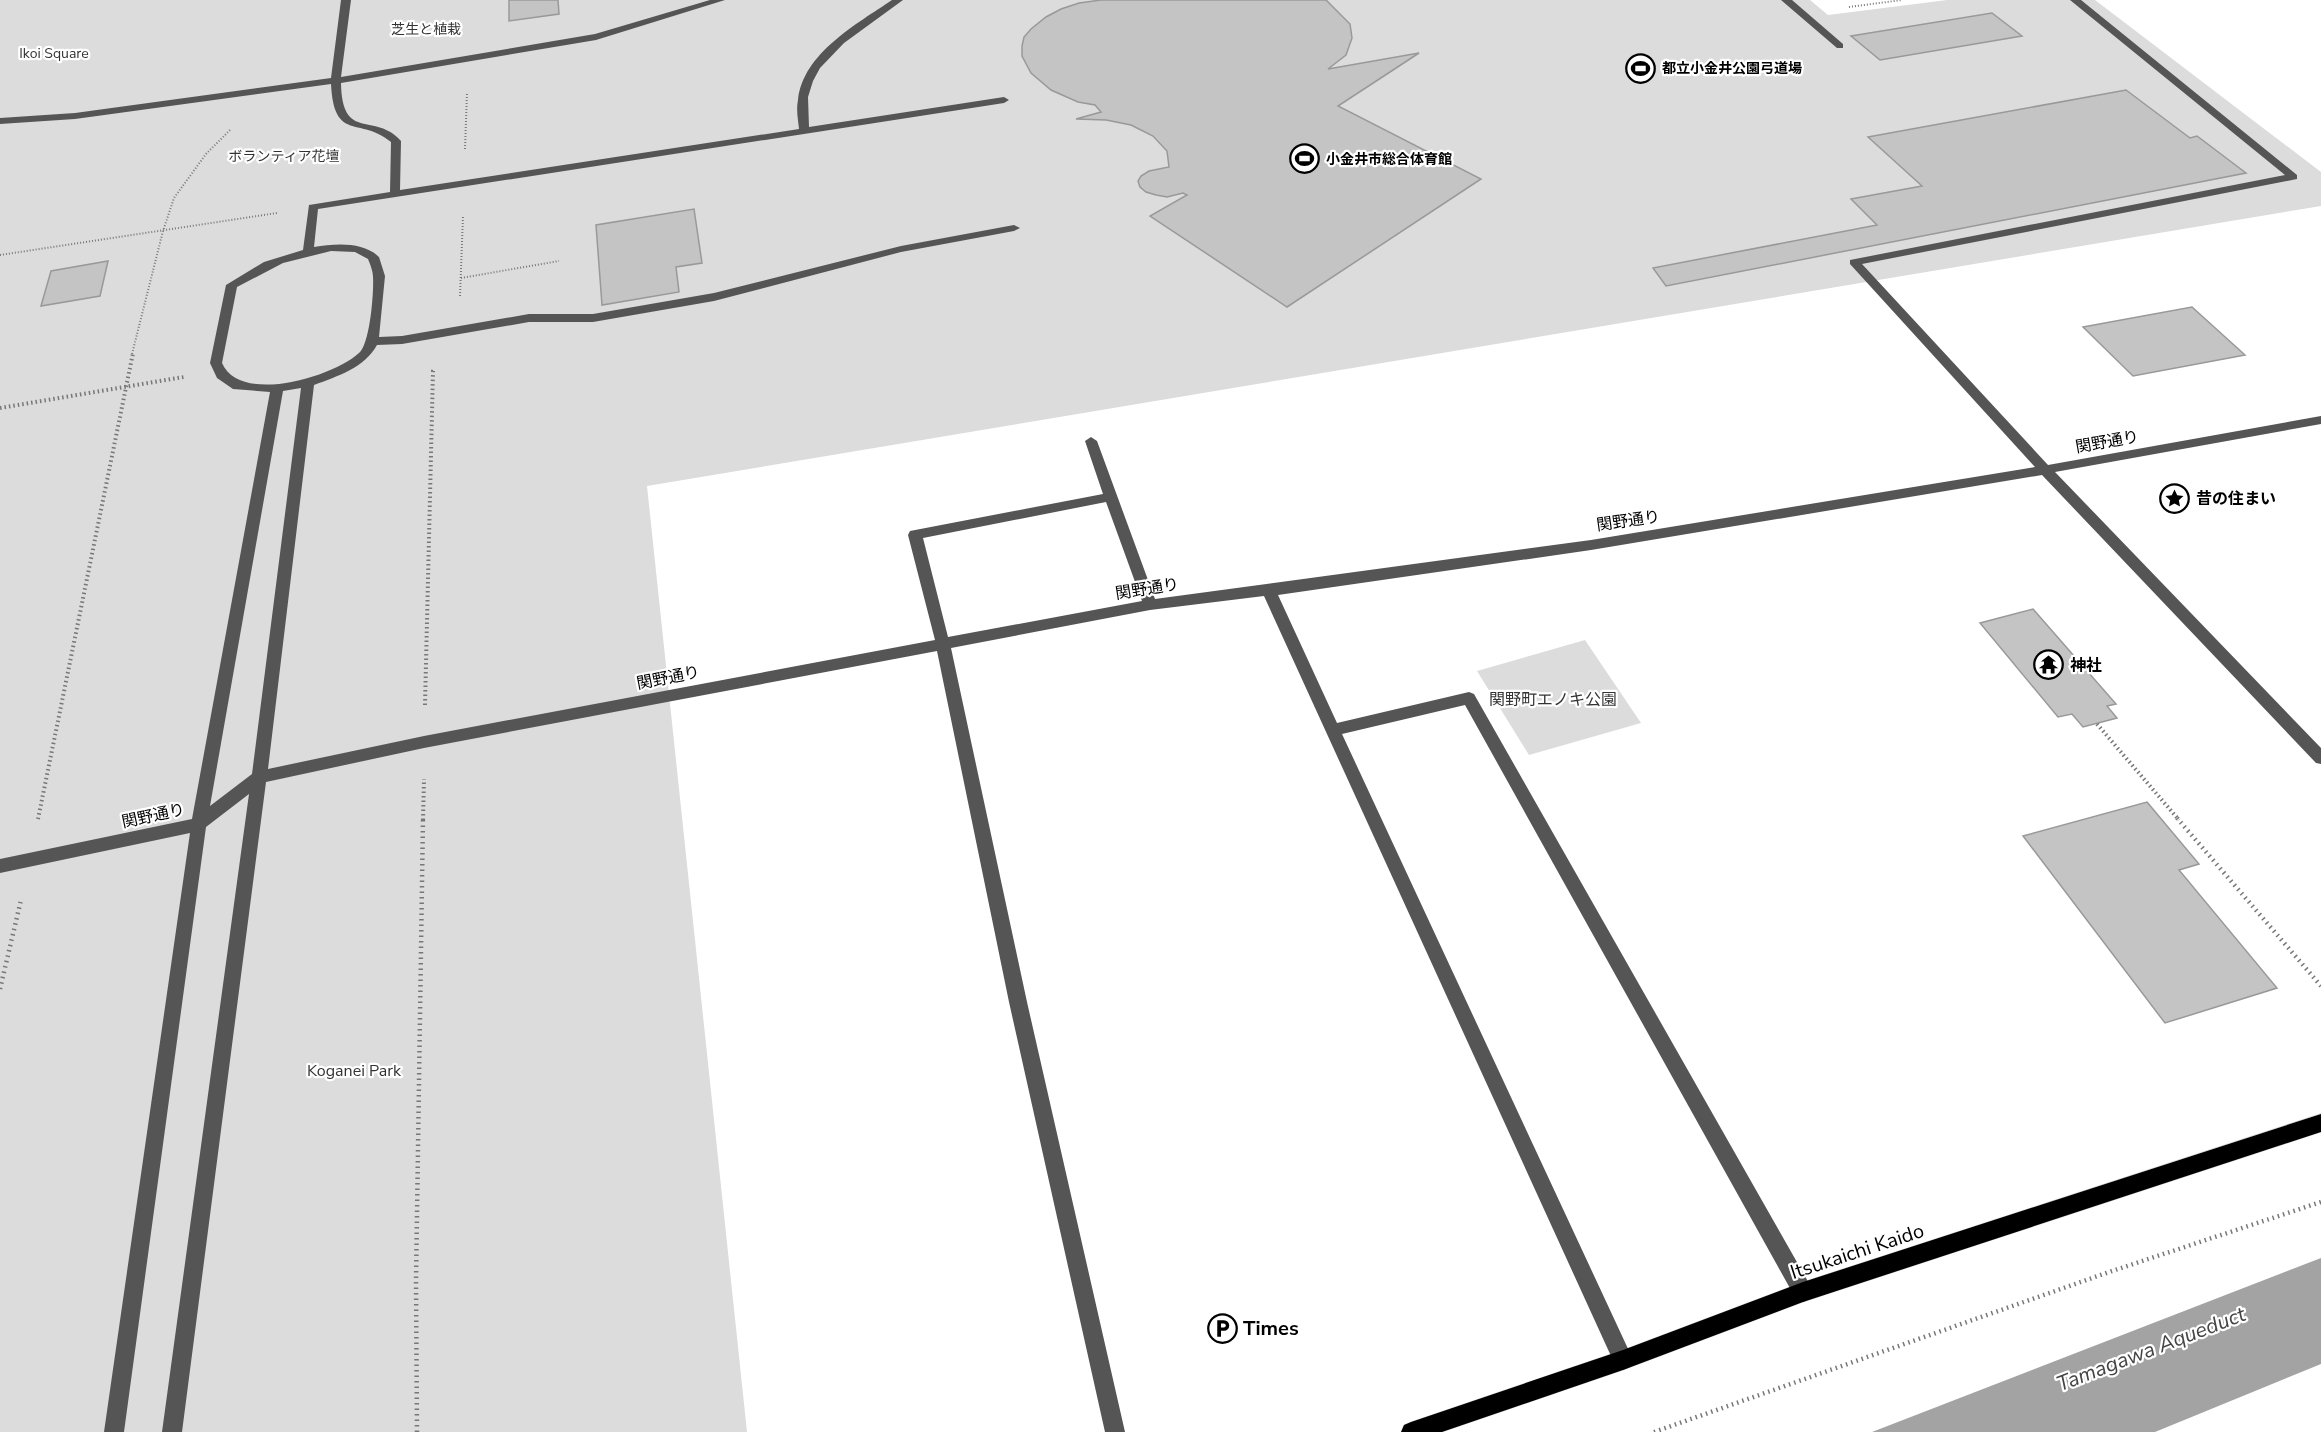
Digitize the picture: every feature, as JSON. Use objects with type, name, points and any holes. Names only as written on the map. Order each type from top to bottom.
[{"type":"main road","name":"Itsukaichi Kaido","points":[[1411,1432],[1623,1360],[1803,1292],[2321,1123]]},
{"type":"street","points":[[346,0],[335,80],[337,106],[340,116],[350,123],[388,133],[396,141],[395,194]]},
{"type":"street","points":[[0,121],[75,116],[335,80],[596,37],[720,0]]},
{"type":"street","points":[[804,130],[803,98],[811,73],[830,51],[898,0]]},
{"type":"street","points":[[1786,0],[1840,46]]},
{"type":"street","points":[[2075,0],[2293,177],[1854,262],[2045,470],[2321,758]]},
{"type":"street","points":[[308,251],[314,207],[1004,100]]},
{"type":"street","points":[[373,341],[402,340],[530,318],[593,318],[714,297],[901,249],[1014,228]]},
{"type":"street","points":[[331,248],[357,249],[373,257],[379,276],[373,341],[365,355],[349,365],[308,383],[277,388],[237,386],[221,375],[216,363],[232,285],[263,266],[295,253],[308,251],[331,248]]},
{"type":"street","points":[[172,1432],[259,777],[308,383]]},
{"type":"street","points":[[114,1432],[199,824],[277,388]]},
{"type":"street","name":"関野通り","points":[[0,866],[199,824],[259,777],[424,742],[1150,605],[1269,591],[1675,532],[2045,470],[2321,420]]},
{"type":"street","points":[[1091,441],[1150,605]]},
{"type":"street","points":[[1110,497],[915,535],[943,644],[1021,1013],[1115,1432]]},
{"type":"street","points":[[1269,591],[1623,1360]]},
{"type":"street","points":[[1332,730],[1469,698],[1803,1292]]},
{"type":"path","points":[[417,1432],[416,1281],[424,742],[433,371],[459,344],[468,57]]},
{"type":"path","points":[[0,989],[30,860],[124,387],[163,231],[174,198],[206,154],[234,127]]},
{"type":"path","points":[[0,255],[314,207]]},
{"type":"path","points":[[461,278],[559,261]]},
{"type":"path","points":[[0,408],[181,377],[221,375]]},
{"type":"path","points":[[2097,724],[2321,986]]},
{"type":"path","points":[[1654,1432],[2112,1271],[2321,1202]]},
{"type":"green space","name":"Koganei Park","points":[[0,0],[1810,0],[1828,15],[1947,0],[2095,0],[2321,172],[2321,206],[647,486],[747,1432],[0,1432]]},
{"type":"green space","name":"関野町エノキ公園","points":[[1585,640],[1641,723],[1529,755],[1477,671]]},
{"type":"water","name":"Tamagawa Aqueduct","points":[[2321,1258],[2321,1364],[2155,1432],[1872,1432]]},
{"type":"building","points":[[509,0],[558,0],[559,14],[509,21]]},
{"type":"building","name":"小金井市総合体育館","points":[[1101,0],[1326,0],[1350,24],[1352,38],[1346,55],[1328,69],[1419,53],[1338,106],[1481,179],[1287,307],[1150,216],[1187,195],[1183,193],[1167,197],[1146,192],[1140,187],[1138,181],[1141,176],[1149,171],[1169,167],[1167,151],[1153,136],[1131,125],[1106,120],[1076,119],[1101,112],[1095,105],[1078,102],[1051,90],[1031,73],[1022,56],[1022,46],[1024,37],[1031,29],[1061,9],[1079,3]]},
{"type":"building","points":[[1992,13],[2022,36],[1880,60],[1851,36]]},
{"type":"building","points":[[2126,90],[2190,138],[2197,136],[2246,173],[1666,286],[1653,268],[1877,225],[1851,199],[1922,186],[1868,137]]},
{"type":"building","points":[[694,209],[702,263],[676,267],[679,292],[602,305],[596,225]]},
{"type":"building","points":[[108,261],[100,296],[41,306],[51,271]]},
{"type":"building","points":[[2192,307],[2245,355],[2133,376],[2083,327]]},
{"type":"building","points":[[2033,609],[2116,704],[2107,706],[2117,718],[2083,727],[2072,714],[2058,717],[1980,623]]},
{"type":"building","points":[[2147,802],[2199,864],[2179,870],[2277,988],[2165,1023],[2023,836]]},
{"type":"place","name":"都立小金井公園弓道場","points":[[1641,68]]},
{"type":"place","name":"小金井市総合体育館","points":[[1305,159]]},
{"type":"place","name":"昔の住まい","points":[[2175,498]]},
{"type":"place","name":"神社","points":[[2049,665]]},
{"type":"place","name":"Times","points":[[1222,1328]]},
{"type":"park label","name":"芝生と植栽","points":[[426,29]]},
{"type":"park label","name":"Ikoi Square","points":[[54,53]]},
{"type":"park label","name":"ボランティア花壇","points":[[284,156]]}]
